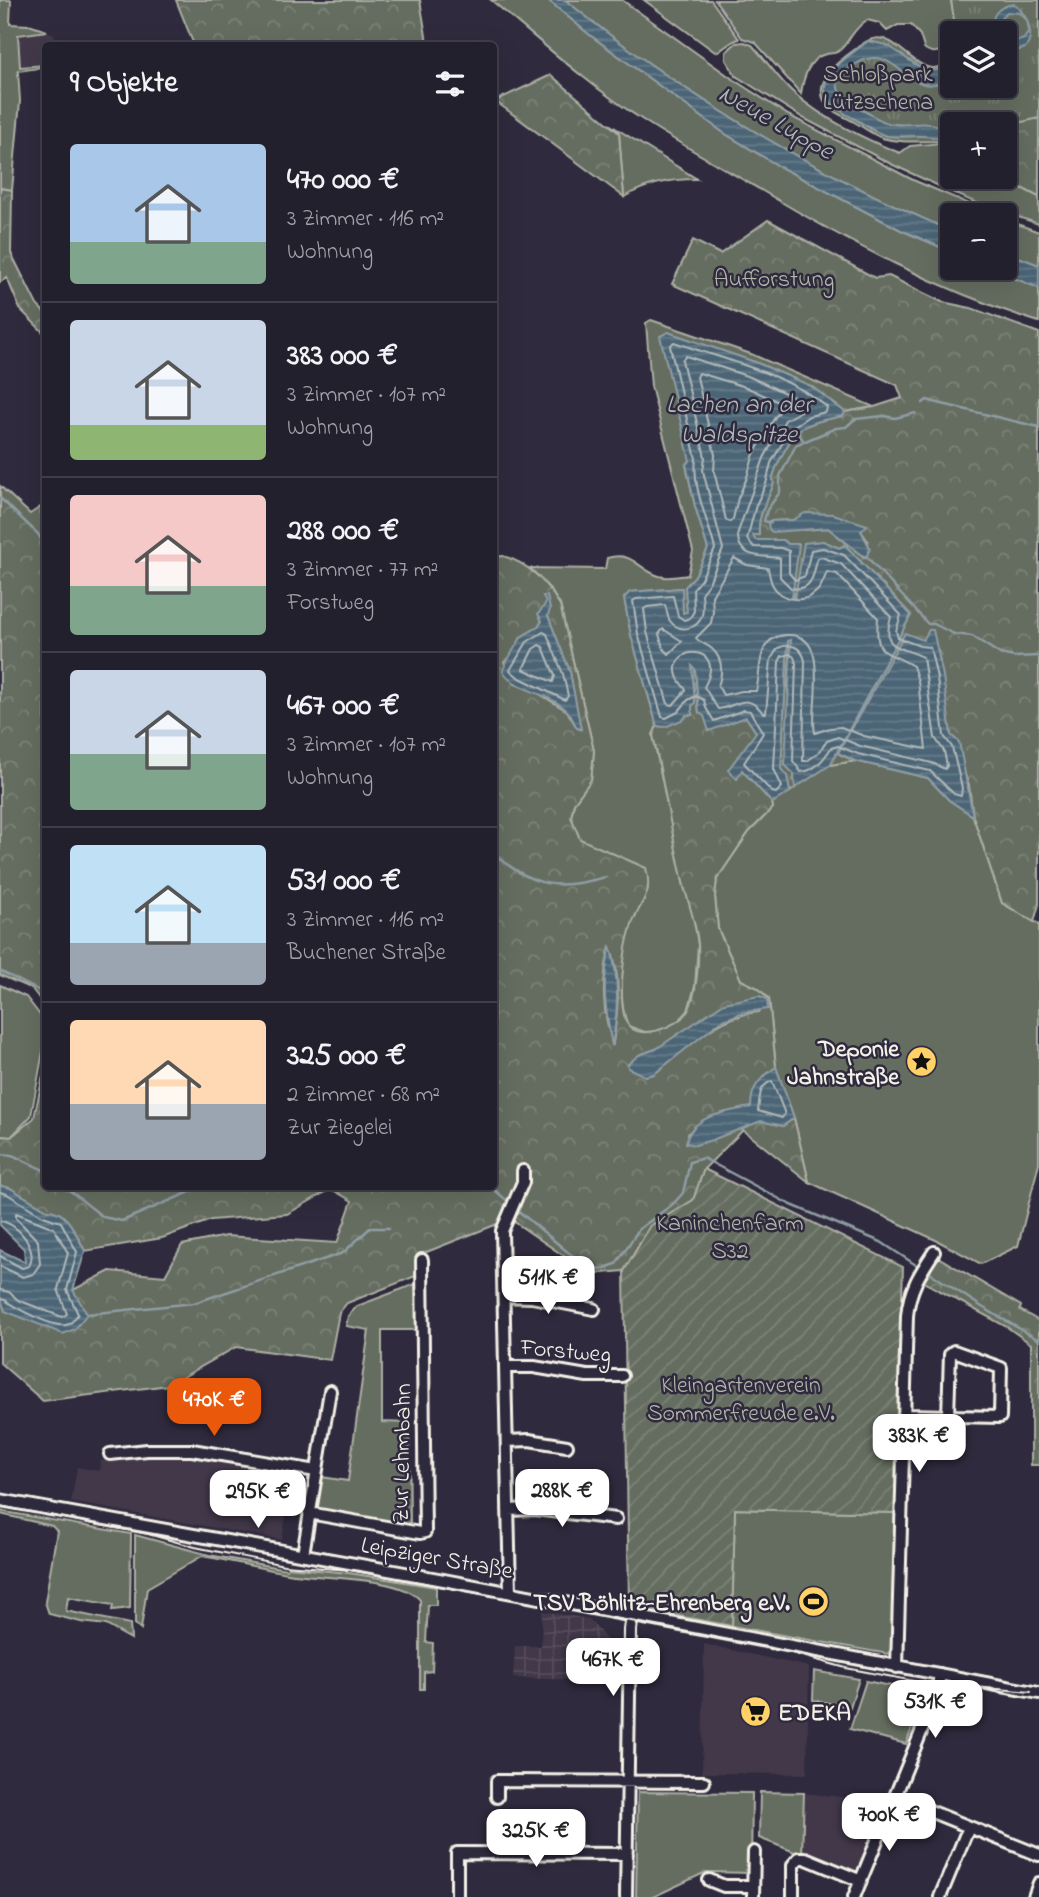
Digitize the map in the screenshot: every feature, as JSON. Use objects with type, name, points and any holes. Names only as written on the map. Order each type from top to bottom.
[{"type":"street","name":"Forstweg","points":[[510,1592],[502,1231],[523,1182],[523,1171]]},
{"type":"street","points":[[897,1667],[908,1299],[917,1276],[934,1252]]},
{"type":"street","name":"Zur Lehmbahn","points":[[309,1513],[425,1532],[422,1260]]},
{"type":"street","name":"Forstweg","points":[[504,1296],[532,1297],[594,1309]]},
{"type":"street","points":[[905,1415],[948,1416],[1000,1417],[1001,1368],[954,1351],[950,1354],[948,1416]]},
{"type":"street","name":"Forstweg","points":[[506,1367],[534,1367],[587,1376],[622,1376]]},
{"type":"street","points":[[303,1555],[330,1391]]},
{"type":"street","points":[[507,1441],[529,1440],[567,1446]]},
{"type":"street","points":[[110,1454],[192,1450],[316,1471]]},
{"type":"street","name":"Leipziger Straße","points":[[0,1500],[510,1592],[1035,1692]]},
{"type":"street","points":[[508,1510],[535,1509],[616,1519]]},
{"type":"street","points":[[626,1897],[632,1615]]},
{"type":"street","points":[[854,1897],[937,1693],[940,1674]]},
{"type":"street","points":[[497,1797],[497,1781],[704,1783]]},
{"type":"street","points":[[895,1797],[1039,1855]]},
{"type":"street","points":[[940,1897],[971,1827]]},
{"type":"street","points":[[709,1880],[753,1892],[754,1852]]},
{"type":"street","points":[[457,1897],[457,1853],[627,1854]]},
{"type":"street","points":[[793,1897],[793,1865],[799,1858],[861,1881]]},
{"type":"street","points":[[1034,1897],[1039,1883]]},
{"type":"shaded area","points":[[47,31],[54,34],[55,42],[42,42],[42,65],[20,67],[18,34]]},
{"type":"shaded area","points":[[189,1455],[294,1470],[282,1540],[71,1502],[77,1467],[99,1471],[101,1460],[108,1461],[109,1457]]},
{"type":"shaded area","points":[[542,1611],[589,1619],[615,1649],[617,1681],[513,1678],[515,1646],[541,1646]]},
{"type":"shaded area","points":[[704,1644],[809,1667],[807,1774],[702,1773]]},
{"type":"shaded area","points":[[804,1793],[851,1798],[882,1808],[854,1876],[802,1855]]},
{"type":"green space","points":[[0,0],[11,0],[10,24],[29,25],[47,31],[18,35],[20,67],[42,65],[42,68],[18,71],[20,101],[12,190],[0,188]]},
{"type":"green space","points":[[176,0],[420,0],[427,42],[193,42]]},
{"type":"green space","points":[[491,0],[548,0],[590,35],[724,133],[782,168],[901,230],[940,247],[940,280],[1017,279],[1039,288],[1039,322],[931,281],[828,229],[646,122],[567,64]]},
{"type":"green space","points":[[565,0],[622,0],[788,115],[913,180],[967,203],[940,203],[940,226],[900,208],[750,129],[655,68]]},
{"type":"green space","points":[[644,0],[711,0],[739,39],[715,52]]},
{"type":"green space","points":[[715,0],[951,0],[954,21],[940,21],[940,51],[932,52],[924,48],[920,35],[911,25],[898,25],[887,31],[879,23],[867,20],[839,51],[815,59],[805,76],[801,94],[755,42],[742,38]]},
{"type":"green space","name":"Schloßpark Lützschena","points":[[951,0],[1039,0],[1039,118],[1017,123],[1017,112],[940,112],[940,141],[908,142],[879,137],[831,109],[825,101],[822,86],[830,71],[843,58],[873,39],[893,43],[921,64],[931,68],[940,66],[940,98],[1017,98],[1017,21],[954,21]]},
{"type":"green space","points":[[736,43],[752,45],[795,94],[831,120],[859,135],[900,153],[910,146],[940,143],[940,186],[803,118],[736,76],[726,60],[726,52]]},
{"type":"green space","points":[[551,75],[619,133],[624,197],[497,102],[497,100]]},
{"type":"green space","points":[[1039,118],[1039,197],[1017,186],[1017,123]]},
{"type":"green space","points":[[609,124],[697,179],[659,183],[624,197],[619,133]]},
{"type":"green space","points":[[1017,186],[1039,197],[1039,224],[1017,217],[1017,203],[974,202],[946,189],[1017,189]]},
{"type":"green space","points":[[0,188],[12,190],[11,253],[42,310],[42,331],[20,309],[7,278],[0,282]]},
{"type":"green space","name":"Aufforstung","points":[[768,220],[875,278],[889,276],[942,302],[971,308],[1039,333],[1039,904],[1034,922],[1002,903],[973,816],[969,786],[951,735],[938,651],[923,640],[905,634],[839,754],[855,761],[830,765],[911,615],[845,545],[839,548],[823,541],[792,599],[788,544],[783,540],[755,540],[752,534],[759,535],[761,516],[774,484],[774,472],[788,444],[800,429],[815,422],[843,416],[845,412],[902,398],[897,385],[672,284],[693,240],[720,254]],"holes":[[[811,514],[833,514],[866,526],[861,531],[868,541],[865,558],[828,528],[806,530],[771,521],[793,520]]]},
{"type":"green space","points":[[1017,224],[1039,232],[1039,265],[1017,257]]},
{"type":"green space","points":[[651,320],[751,354],[874,407],[845,412],[811,386],[755,362],[722,353],[690,461],[686,465],[708,549],[695,576],[685,587],[687,612],[683,613],[681,588],[630,592],[624,598],[631,635],[657,726],[653,735],[698,945],[695,986],[688,1011],[675,1025],[645,1032],[628,1026],[623,1003],[622,975],[632,924],[647,891],[645,868],[580,840],[571,817],[574,803],[591,780],[594,751],[560,605],[550,589],[530,568],[605,569],[607,558],[616,556],[629,559],[662,577],[688,575],[693,551],[651,386],[646,323]]},
{"type":"green space","points":[[0,486],[30,514],[42,506],[42,1002],[32,989],[0,975]]},
{"type":"green space","points":[[503,556],[521,563],[543,581],[560,605],[594,751],[591,780],[574,803],[571,817],[580,839],[646,868],[647,893],[628,937],[622,987],[626,1021],[631,1028],[638,1031],[657,1031],[675,1023],[688,1011],[695,987],[698,959],[696,928],[680,867],[653,735],[657,726],[674,723],[695,703],[691,665],[695,669],[699,713],[746,717],[756,732],[741,769],[772,803],[773,808],[749,832],[717,879],[715,896],[718,929],[741,980],[758,988],[769,999],[776,1067],[763,1077],[752,1107],[709,1118],[688,1134],[695,1145],[761,1121],[783,1126],[794,1118],[809,1182],[743,1130],[704,1169],[693,1201],[650,1226],[624,1271],[590,1274],[510,1219],[424,1253],[418,1275],[347,1303],[339,1313],[330,1360],[236,1347],[169,1385],[43,1401],[0,1363],[0,1296],[5,1311],[73,1290],[110,1271],[165,1276],[182,1245],[226,1236],[337,1243],[352,1201],[333,1190],[497,1190],[497,557]],"holes":[[[546,603],[548,616],[570,672],[580,729],[567,711],[538,693],[515,684],[504,662],[514,654],[521,637],[540,626]],[[610,947],[618,982],[613,1043],[605,1008],[604,983]],[[767,999],[759,1012],[744,1014],[716,1026],[654,1074],[645,1076],[640,1072],[639,1055]]]},
{"type":"green space","points":[[788,640],[791,640],[788,686],[795,788],[790,792],[787,776],[781,770]]},
{"type":"green space","points":[[855,761],[928,778],[949,800],[973,816],[1002,903],[1039,924],[1039,1163],[1018,1246],[981,1264],[938,1241],[809,1182],[794,1118],[776,1067],[769,999],[758,988],[741,980],[718,929],[715,896],[717,879],[749,832],[773,808],[772,803],[829,765]]},
{"type":"green space","points":[[0,985],[26,997],[42,1018],[42,1057],[31,1116],[11,1137],[0,1136]]},
{"type":"green space","points":[[42,1080],[42,1190],[329,1190],[287,1214],[211,1220],[162,1238],[85,1251],[70,1224],[61,1214],[47,1210],[10,1188],[0,1187],[0,1136],[11,1137],[34,1118]]},
{"type":"green space","name":"Kleingartenverein Sommerfreude e.V.","points":[[704,1169],[903,1267],[895,1513],[735,1509],[732,1626],[629,1607],[624,1271],[650,1226],[693,1200]]},
{"type":"green space","points":[[938,1257],[1021,1306],[1020,1310],[1039,1321],[1039,1465],[1031,1465],[1031,1344],[1007,1327],[924,1282]]},
{"type":"green space","points":[[421,1282],[421,1330],[382,1330],[382,1422],[409,1423],[410,1528],[315,1509],[321,1477],[348,1481],[369,1330],[346,1326],[348,1316],[357,1306]]},
{"type":"green space","name":"TSV Böhlitz-Ehrenberg e.V.","points":[[735,1509],[895,1513],[893,1645],[888,1654],[732,1626]]},
{"type":"green space","points":[[0,1511],[131,1534],[130,1608],[112,1610],[113,1605],[68,1597],[66,1611],[130,1624],[131,1639],[106,1625],[49,1614],[45,1602],[57,1531],[52,1526],[0,1514]]},
{"type":"green space","points":[[135,1535],[209,1555],[280,1568],[349,1573],[436,1587],[436,1605],[428,1605],[426,1642],[433,1643],[432,1671],[424,1672],[424,1689],[420,1689],[420,1600],[396,1586],[378,1582],[288,1573],[202,1556],[147,1588],[141,1629],[135,1624]]},
{"type":"green space","points":[[814,1671],[859,1679],[850,1707],[813,1700]]},
{"type":"green space","points":[[866,1681],[921,1692],[922,1702],[906,1744],[850,1729]]},
{"type":"green space","points":[[638,1792],[752,1793],[751,1873],[706,1872],[653,1897],[636,1897]]},
{"type":"green space","points":[[760,1792],[804,1793],[802,1855],[759,1838]]},
{"type":"water","points":[[548,0],[565,0],[656,68],[751,129],[849,183],[940,226],[940,247],[901,230],[782,168],[724,133],[590,35]]},
{"type":"water","points":[[1014,4],[1026,19],[1019,13],[1007,12],[1000,21],[993,21],[996,13],[1003,7]]},
{"type":"water","points":[[1027,21],[1030,30],[1030,38],[1027,45],[1017,50],[1017,40],[1024,39],[1029,31]]},
{"type":"water","points":[[868,41],[887,46],[920,67],[928,70],[940,69],[940,82],[924,84],[883,59],[871,58],[846,71],[838,84],[839,90],[848,101],[885,122],[940,127],[940,138],[883,135],[836,108],[827,98],[825,88],[828,78],[844,59]]},
{"type":"water","points":[[1017,257],[1039,265],[1039,288],[1017,279]]},
{"type":"water","name":"Lachen an der Waldspitze","points":[[668,332],[755,362],[811,386],[845,412],[843,416],[805,426],[793,437],[774,472],[774,484],[760,517],[759,535],[753,535],[755,540],[783,540],[788,544],[799,544],[792,598],[795,597],[804,543],[823,541],[839,548],[845,545],[911,615],[830,765],[795,788],[794,774],[785,765],[791,640],[788,641],[781,769],[787,776],[790,792],[772,803],[742,770],[737,779],[728,770],[756,732],[746,717],[709,731],[704,716],[699,713],[695,669],[692,666],[695,703],[692,706],[692,715],[686,715],[684,719],[665,727],[657,726],[631,635],[624,598],[630,592],[682,588],[683,613],[687,612],[685,587],[695,576],[708,549],[695,506],[686,464],[690,461],[660,336]]},
{"type":"water","points":[[805,513],[833,514],[867,525],[861,531],[870,548],[866,558],[828,528],[772,532],[769,529],[768,523],[771,521],[793,520]]},
{"type":"water","points":[[543,596],[547,596],[550,609],[548,616],[570,672],[581,729],[577,728],[562,706],[517,684],[503,671],[521,638],[542,621],[538,614],[546,603]]},
{"type":"water","points":[[929,630],[933,630],[951,735],[959,742],[973,816],[949,800],[928,778],[855,761],[838,753],[905,633],[923,640]]},
{"type":"water","points":[[610,946],[617,996],[612,1046],[605,996]]},
{"type":"water","points":[[759,996],[767,999],[768,1009],[741,1013],[721,1021],[654,1074],[645,1076],[628,1068],[628,1064],[639,1055],[656,1049],[724,1003]]},
{"type":"water","points":[[776,1067],[794,1118],[783,1126],[761,1121],[695,1145],[686,1143],[695,1126],[703,1120],[751,1107],[758,1084]]},
{"type":"water","points":[[2,1186],[47,1210],[61,1214],[70,1224],[85,1251],[73,1290],[87,1314],[75,1329],[63,1334],[5,1311],[0,1296],[0,1250],[25,1262],[24,1249],[0,1225]]},
{"type":"waterway","points":[[923,403],[927,400],[1039,427]]},
{"type":"waterway","points":[[771,523],[764,521],[767,510],[780,492],[780,476],[796,445],[836,428],[846,427],[855,419],[884,416],[895,418],[916,413]]},
{"type":"waterway","points":[[797,431],[803,440]]},
{"type":"waterway","points":[[0,498],[42,541]]},
{"type":"waterway","points":[[866,556],[928,624],[934,624],[954,634],[972,636],[1000,654],[1014,657],[1039,656]]},
{"type":"waterway","points":[[497,856],[522,874],[546,883],[573,884],[606,877]]},
{"type":"waterway","points":[[0,971],[42,992]]},
{"type":"waterway","points":[[0,1154],[12,1155],[42,1169]]},
{"type":"waterway","points":[[516,1209],[569,1253],[593,1268],[602,1269],[616,1264],[639,1229],[673,1204],[683,1193],[690,1162],[703,1158],[789,1204],[881,1242],[916,1265]]},
{"type":"waterway","points":[[69,1190],[103,1217],[122,1221],[195,1190]]},
{"type":"waterway","points":[[495,1190],[511,1204]]},
{"type":"waterway","points":[[87,1314],[194,1303],[343,1253],[370,1228],[389,1228]]},
{"type":"waterway","points":[[927,1271],[1039,1340]]},
{"type":"tram line","points":[[0,1506],[148,1534],[195,1547],[284,1565],[350,1570],[631,1621],[777,1649],[846,1668],[919,1682],[1031,1692]]},
{"type":"place","name":"Deponie Jahnstraße","points":[[922,1062]]},
{"type":"place","name":"TSV Böhlitz-Ehrenberg e.V.","points":[[813,1602]]},
{"type":"place","name":"EDEKA","points":[[755,1712]]},
{"type":"water label","name":"Neue Luppe","points":[[777,121]]},
{"type":"park label","name":"Kaninchenfarm S32","points":[[730,1236]]}]
